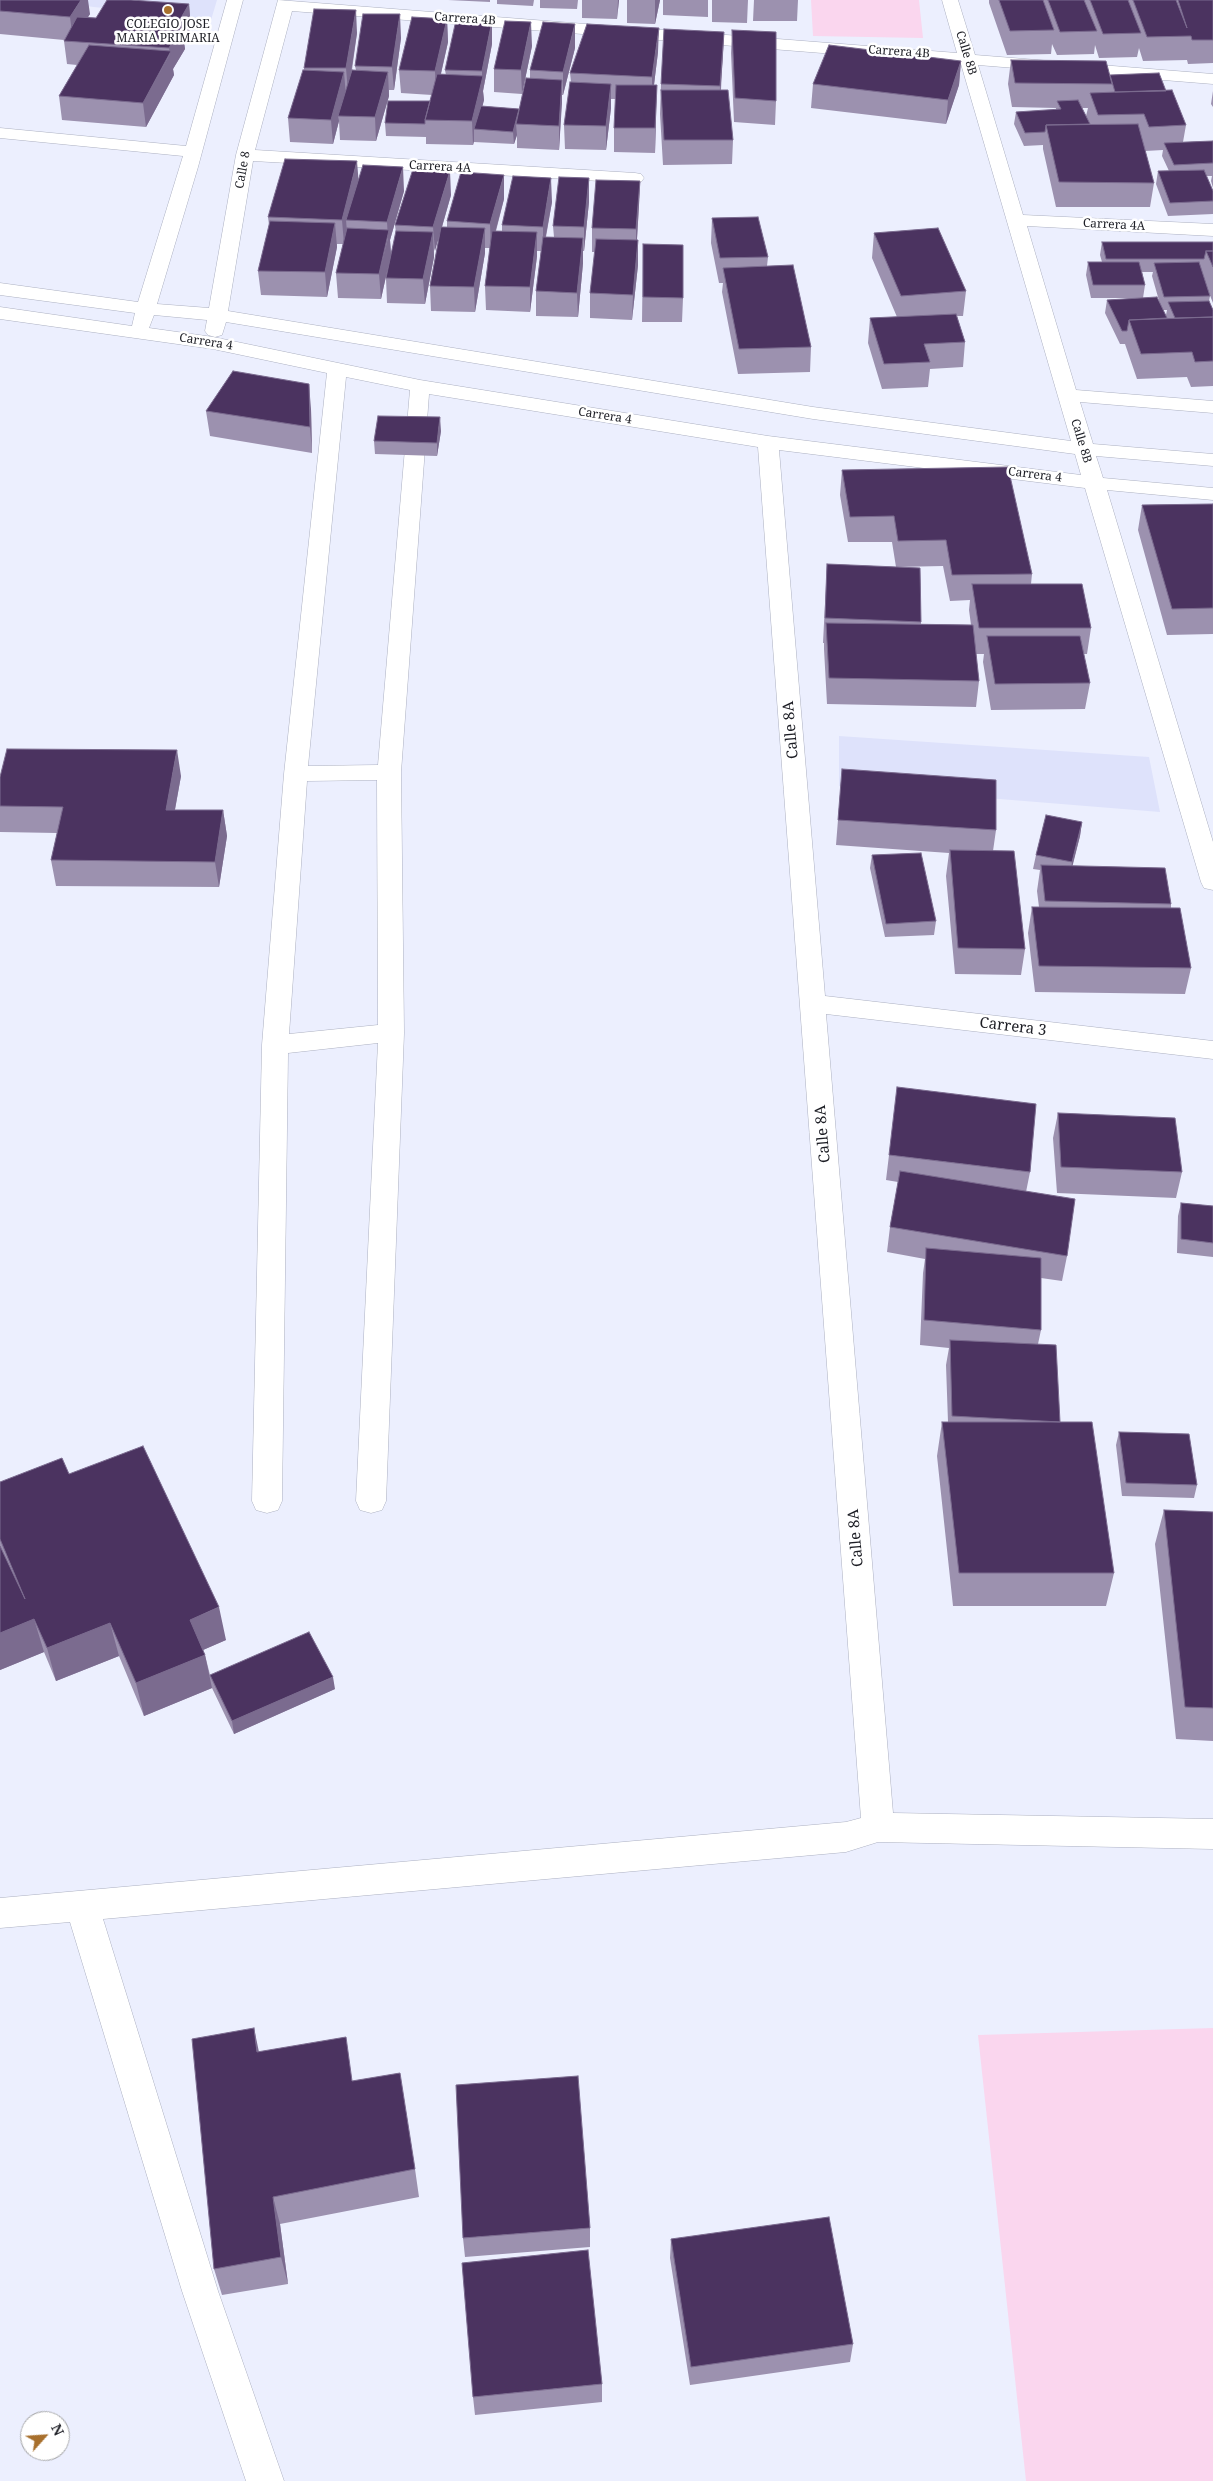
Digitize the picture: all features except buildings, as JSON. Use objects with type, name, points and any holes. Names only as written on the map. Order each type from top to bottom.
[{"type":"street","points":[[139,332],[193,152],[235,0]]},
{"type":"street","name":"Calle 8B","points":[[950,0],[1213,882]]},
{"type":"street","name":"Carrera 4B","points":[[286,3],[1213,79]]},
{"type":"street","name":"Calle 8","points":[[213,342],[245,155],[286,3]]},
{"type":"street","points":[[0,133],[193,152]]},
{"type":"street","name":"Carrera 4A","points":[[245,155],[636,178]]},
{"type":"street","name":"Carrera 4A","points":[[1016,220],[1213,230]]},
{"type":"street","name":"Carrera 4","points":[[0,289],[145,309],[219,315],[813,413],[1084,449],[1213,460]]},
{"type":"street","name":"Carrera 4","points":[[0,313],[213,342],[420,386],[768,442],[1094,483],[1213,494]]},
{"type":"street","points":[[267,1501],[275,1045],[296,774],[337,368]]},
{"type":"street","points":[[371,1501],[390,1034],[389,772],[420,386]]},
{"type":"street","points":[[1067,395],[1213,407]]},
{"type":"street","name":"Calle 8A","points":[[768,442],[878,1827]]},
{"type":"street","points":[[296,774],[389,772]]},
{"type":"street","name":"Carrera 3","points":[[813,1004],[1213,1050]]},
{"type":"street","points":[[275,1045],[390,1034]]},
{"type":"street","points":[[0,1913],[846,1837],[878,1827],[1213,1834]]},
{"type":"street","points":[[82,1906],[200,2291],[265,2481]]},
{"type":"shaded area","name":"COLEGIO JOSE MARIA PRIMARIA","points":[[31,0],[217,0],[211,20]]},
{"type":"shaded area","points":[[811,0],[919,0],[923,38],[813,36]]},
{"type":"shaded area","points":[[839,736],[1149,757],[1160,812],[839,786]]},
{"type":"shaded area","points":[[1213,2028],[1213,2481],[1026,2481],[978,2035]]},
{"type":"place","name":"COLEGIO JOSE MARIA PRIMARIA","points":[[168,10]]}]
